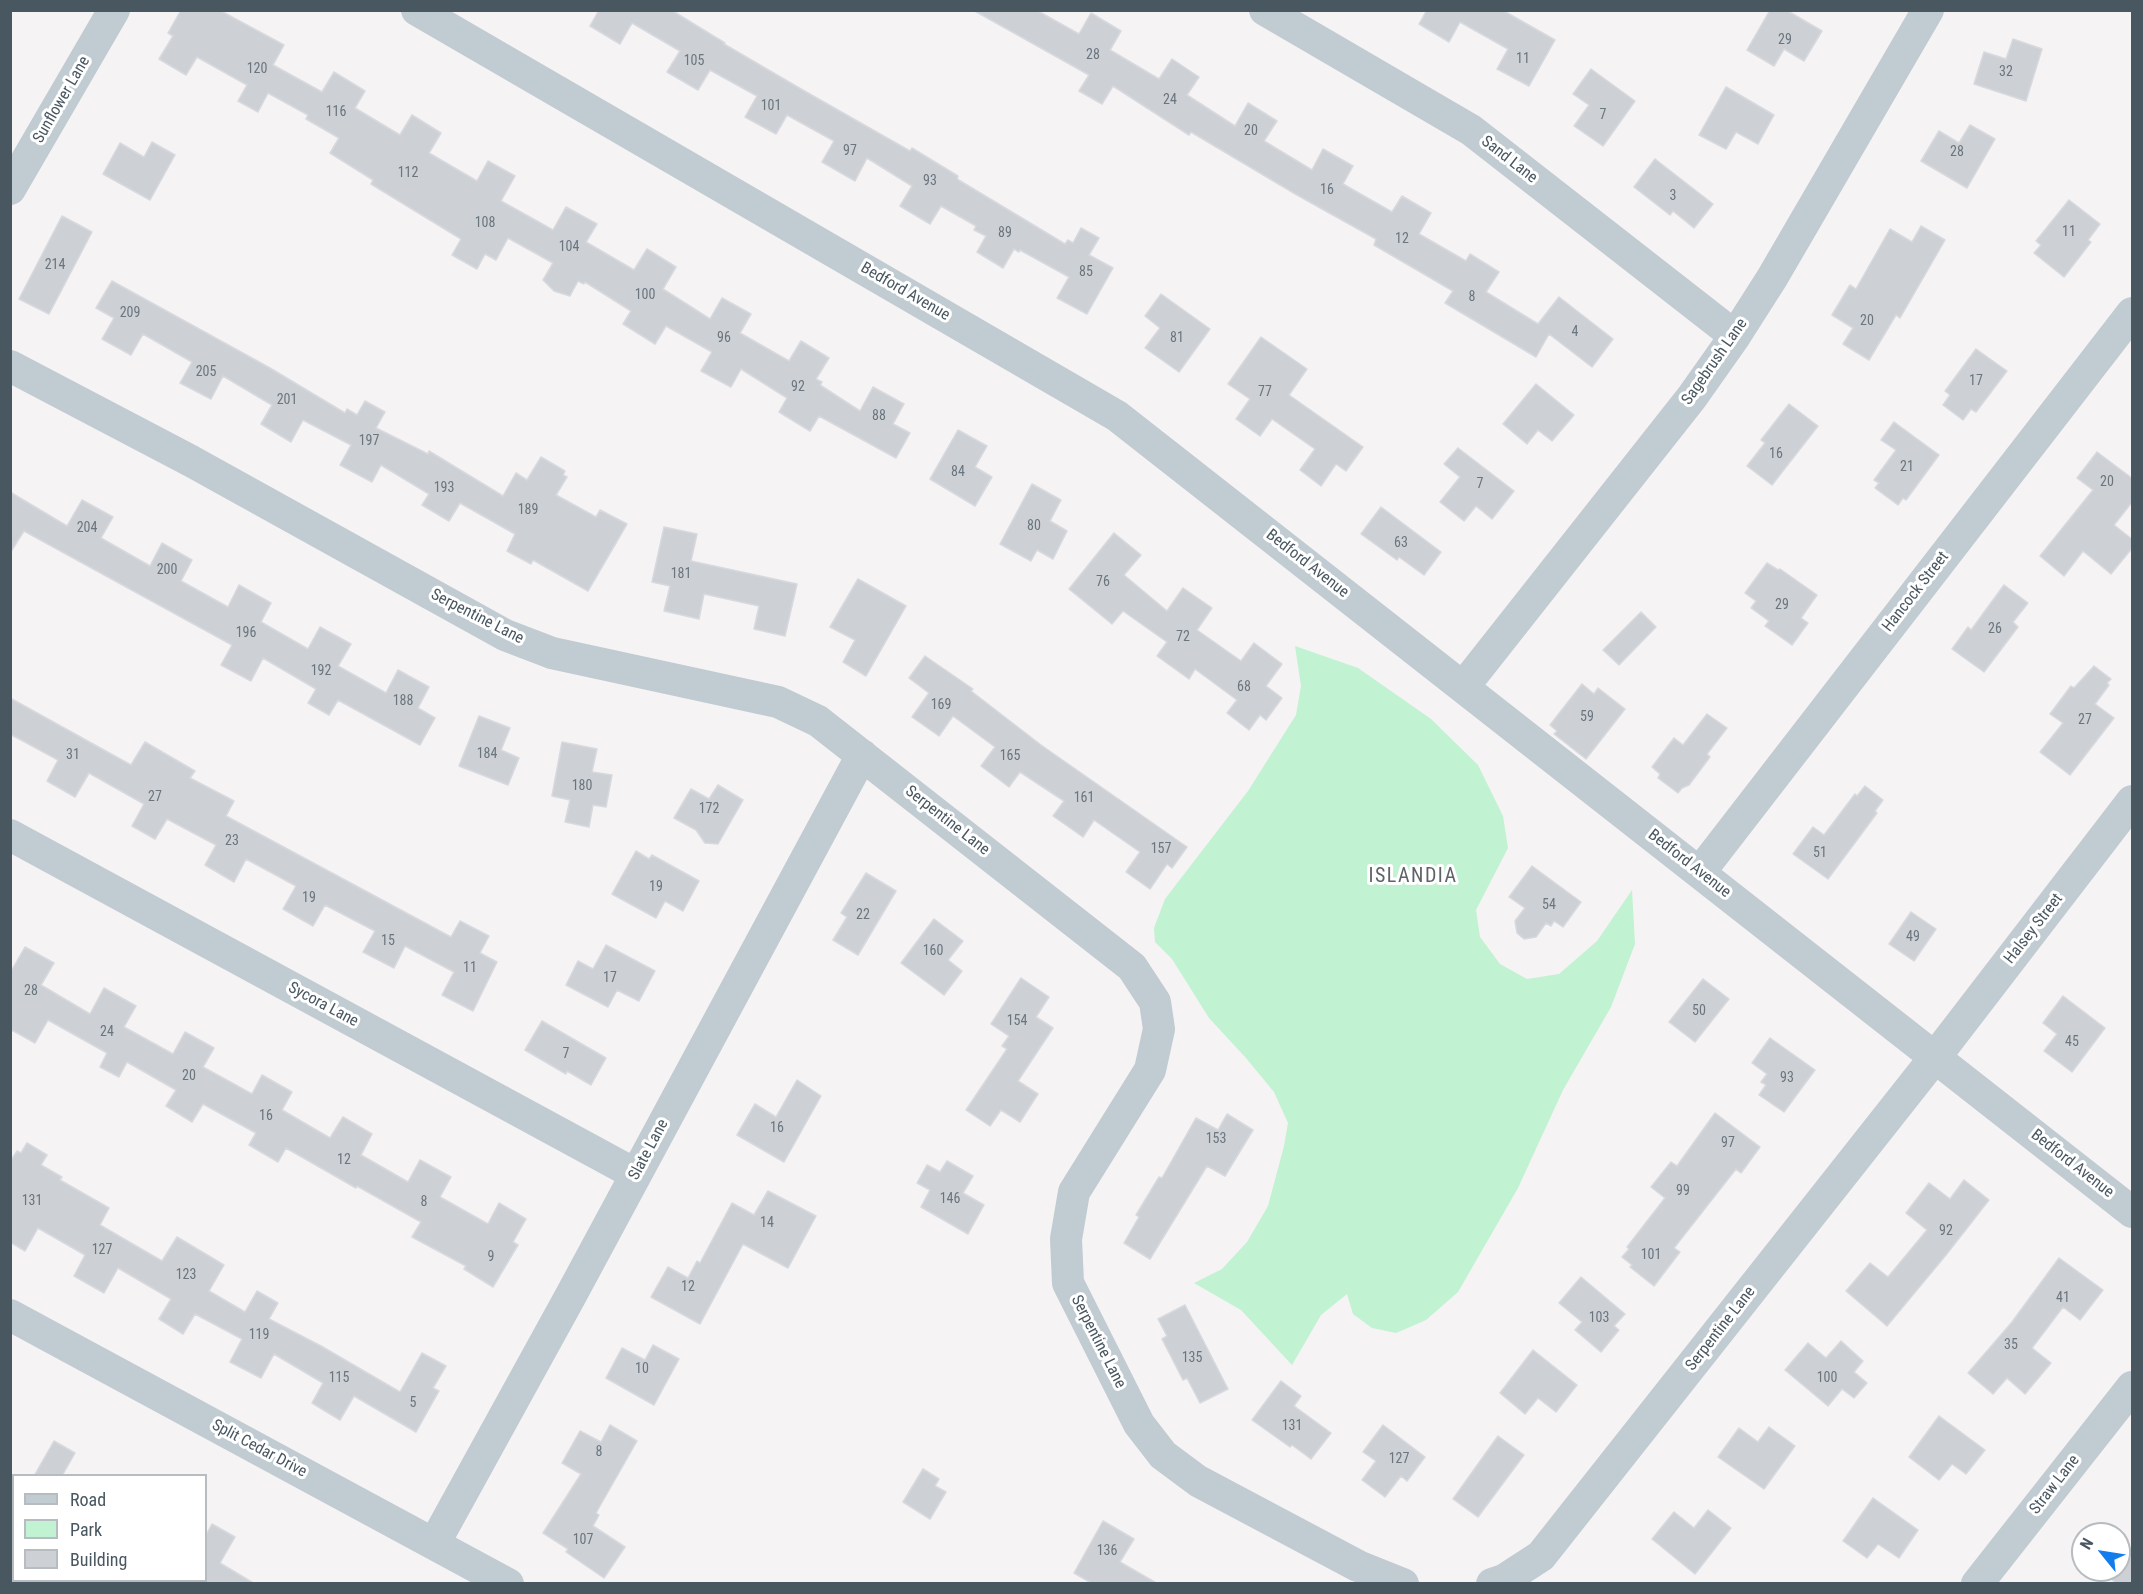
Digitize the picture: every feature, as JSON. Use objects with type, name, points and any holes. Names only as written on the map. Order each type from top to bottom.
[{"type":"street","name":"Sunflower Lane","points":[[10,189],[114,10]]},
{"type":"street","name":"Bedford Avenue","points":[[417,10],[1117,416],[2133,1212]]},
{"type":"street","name":"Sand Lane","points":[[1265,10],[1471,130],[1735,336]]},
{"type":"street","name":"Sagebrush Lane","points":[[1464,686],[1692,397],[1735,336],[1772,278],[1928,10]]},
{"type":"street","name":"Hancock Street","points":[[1700,872],[2133,313]]},
{"type":"street","name":"Serpentine Lane","points":[[10,366],[202,466],[505,634],[552,653],[778,702],[818,721],[1132,968],[1155,1002],[1159,1029],[1150,1070],[1074,1192],[1066,1239],[1068,1283],[1139,1424],[1163,1455],[1198,1481],[1358,1566],[1403,1584]]},
{"type":"street","name":"Slate Lane","points":[[434,1544],[862,755]]},
{"type":"street","name":"Halsey Street","points":[[1936,1056],[2133,801]]},
{"type":"street","name":"Sycora Lane","points":[[10,835],[635,1174]]},
{"type":"street","name":"Serpentine Lane","points":[[1492,1584],[1504,1580],[1541,1556],[1936,1056]]},
{"type":"street","name":"Split Cedar Drive","points":[[10,1315],[508,1584]]},
{"type":"street","name":"Straw Lane","points":[[1977,1584],[2133,1387]]},
{"type":"green space","points":[[1295,646],[1358,668],[1431,719],[1478,765],[1503,816],[1508,848],[1476,910],[1480,937],[1500,964],[1527,979],[1559,974],[1597,941],[1632,890],[1635,944],[1611,1007],[1563,1090],[1518,1188],[1458,1292],[1426,1320],[1396,1333],[1372,1328],[1353,1314],[1347,1294],[1321,1315],[1292,1365],[1241,1310],[1194,1283],[1222,1269],[1247,1242],[1268,1206],[1288,1123],[1274,1092],[1209,1018],[1172,959],[1155,942],[1154,928],[1165,899],[1248,791],[1296,715],[1301,686]]},
{"type":"building","points":[[181,10],[219,10],[284,45],[273,65],[322,92],[334,72],[365,91],[355,108],[400,135],[412,115],[441,133],[429,153],[477,181],[488,161],[515,176],[501,201],[553,230],[566,207],[597,224],[586,242],[634,270],[647,249],[676,267],[663,289],[710,319],[722,298],[751,314],[740,333],[789,361],[801,341],[829,358],[816,379],[822,382],[820,385],[860,411],[873,387],[904,404],[893,424],[910,433],[896,458],[819,416],[810,431],[779,412],[787,398],[741,369],[731,387],[701,371],[712,352],[666,326],[655,344],[623,324],[631,311],[585,282],[584,284],[578,281],[570,296],[554,291],[543,280],[553,263],[508,238],[496,260],[485,254],[477,269],[452,255],[461,239],[371,184],[373,180],[330,153],[339,138],[306,119],[308,115],[268,93],[258,112],[238,101],[247,85],[197,57],[186,75],[159,59],[173,36],[168,33]]},
{"type":"building","points":[[599,10],[671,10],[801,89],[910,151],[912,148],[958,176],[957,179],[1065,244],[1068,240],[1073,243],[1081,228],[1099,238],[1089,255],[1113,268],[1087,314],[1057,298],[1069,277],[1020,250],[1019,252],[1014,249],[1003,268],[977,252],[986,236],[974,230],[976,226],[941,206],[930,224],[900,206],[912,186],[867,158],[855,181],[822,162],[834,141],[787,115],[776,134],[745,117],[757,96],[710,70],[698,90],[667,72],[680,51],[632,23],[620,44],[590,26]]},
{"type":"building","points":[[973,10],[1036,10],[1079,34],[1091,13],[1121,31],[1110,50],[1159,79],[1172,59],[1199,77],[1187,95],[1235,126],[1248,103],[1277,121],[1264,141],[1312,170],[1323,149],[1353,166],[1343,184],[1392,212],[1402,196],[1431,213],[1419,234],[1466,261],[1470,254],[1499,272],[1486,292],[1538,324],[1559,297],[1613,339],[1592,367],[1549,334],[1536,357],[1445,303],[1453,291],[1374,245],[1376,239],[1191,132],[1189,135],[1113,86],[1102,104],[1079,91],[1089,75]]},
{"type":"building","points":[[1427,10],[1502,10],[1555,40],[1529,86],[1497,69],[1508,49],[1460,22],[1449,42],[1419,24]]},
{"type":"building","points":[[1770,10],[1786,10],[1822,31],[1804,61],[1784,49],[1774,66],[1747,50]]},
{"type":"building","points":[[2013,39],[2042,49],[2026,101],[1974,84],[1984,52],[2006,59]]},
{"type":"building","points":[[1591,69],[1635,101],[1603,146],[1574,126],[1589,105],[1573,94]]},
{"type":"building","points":[[1726,87],[1774,115],[1758,144],[1736,132],[1726,149],[1699,135]]},
{"type":"building","points":[[1970,125],[1995,139],[1967,188],[1921,161],[1939,131],[1959,143]]},
{"type":"building","points":[[152,142],[175,155],[150,200],[103,174],[120,143],[144,157]]},
{"type":"building","points":[[1655,159],[1713,204],[1694,228],[1673,211],[1670,215],[1634,187]]},
{"type":"building","points":[[2069,200],[2100,224],[2088,240],[2091,242],[2064,277],[2034,253],[2041,245],[2036,241]]},
{"type":"building","points":[[62,216],[92,232],[49,314],[19,299]]},
{"type":"building","points":[[1921,226],[1945,240],[1900,318],[1896,315],[1869,360],[1843,344],[1853,328],[1832,315],[1850,285],[1856,289],[1890,229],[1912,242]]},
{"type":"building","points":[[112,281],[270,368],[345,413],[347,409],[357,415],[365,401],[385,412],[376,428],[428,454],[429,451],[503,496],[516,473],[527,480],[541,457],[565,471],[563,475],[567,477],[556,495],[596,517],[600,510],[627,524],[588,591],[533,560],[531,564],[507,551],[515,534],[460,503],[449,521],[422,505],[429,494],[381,465],[372,482],[340,465],[351,445],[303,420],[291,442],[261,424],[272,405],[223,376],[211,399],[180,383],[192,362],[143,334],[131,355],[102,339],[114,318],[96,308]]},
{"type":"building","points":[[1161,294],[1210,329],[1179,372],[1145,348],[1160,328],[1145,316]]},
{"type":"building","points":[[1261,337],[1307,369],[1289,395],[1363,447],[1346,471],[1336,464],[1321,486],[1300,470],[1315,449],[1272,419],[1260,436],[1236,419],[1250,399],[1228,384]]},
{"type":"building","points":[[1976,349],[2007,371],[1976,412],[1971,409],[1963,420],[1943,405],[1950,395],[1945,391]]},
{"type":"building","points":[[1536,384],[1574,415],[1552,441],[1538,430],[1527,444],[1503,424]]},
{"type":"building","points":[[1789,404],[1818,426],[1772,485],[1747,466],[1765,443],[1761,440]]},
{"type":"building","points":[[1894,422],[1939,455],[1906,500],[1903,498],[1898,505],[1875,488],[1879,483],[1874,480],[1896,450],[1881,440]]},
{"type":"building","points":[[958,430],[987,446],[975,467],[992,477],[975,506],[930,479]]},
{"type":"building","points":[[1458,448],[1514,491],[1492,519],[1476,506],[1464,521],[1440,502],[1460,477],[1444,464]]},
{"type":"building","points":[[2097,452],[2133,479],[2133,501],[2114,525],[2133,540],[2133,547],[2111,574],[2083,551],[2064,576],[2040,556],[2093,490],[2077,478]]},
{"type":"building","points":[[1032,484],[1061,500],[1050,521],[1067,531],[1053,559],[1037,550],[1031,561],[1000,544]]},
{"type":"building","points":[[10,492],[67,526],[82,500],[113,517],[101,538],[150,566],[162,543],[192,560],[181,581],[228,607],[239,585],[271,603],[261,622],[308,649],[320,627],[351,644],[338,666],[386,693],[398,670],[429,687],[418,708],[435,718],[420,745],[338,700],[329,715],[308,703],[316,689],[263,658],[251,681],[221,665],[232,645],[24,531],[10,553]]},
{"type":"building","points":[[1381,507],[1441,552],[1424,575],[1399,557],[1397,560],[1361,534]]},
{"type":"building","points":[[664,527],[697,534],[691,561],[797,584],[785,636],[754,629],[759,606],[704,594],[699,619],[664,611],[670,586],[652,582]]},
{"type":"building","points":[[1114,533],[1141,555],[1124,575],[1167,611],[1183,588],[1212,608],[1197,630],[1241,661],[1254,643],[1282,664],[1266,686],[1282,698],[1266,720],[1260,715],[1249,730],[1227,713],[1237,700],[1195,669],[1189,679],[1157,656],[1167,642],[1123,611],[1112,624],[1069,589]]},
{"type":"building","points":[[1767,563],[1780,569],[1817,595],[1801,618],[1808,623],[1792,645],[1765,626],[1769,621],[1751,608],[1756,601],[1745,593]]},
{"type":"building","points":[[858,579],[906,606],[866,676],[843,662],[855,640],[830,627]]},
{"type":"building","points":[[2004,585],[2028,603],[2013,622],[2018,627],[1984,672],[1952,649],[1968,627],[1971,630]]},
{"type":"building","points":[[1641,612],[1656,627],[1619,665],[1603,650]]},
{"type":"building","points":[[925,656],[973,689],[971,691],[1041,745],[1187,847],[1172,868],[1167,864],[1150,889],[1126,872],[1140,852],[1094,820],[1083,837],[1053,816],[1064,801],[1020,772],[1009,787],[981,766],[995,747],[953,716],[939,736],[912,717],[929,693],[909,678]]},
{"type":"building","points":[[2094,666],[2111,679],[2095,704],[2114,718],[2070,775],[2040,752],[2063,723],[2050,714],[2071,686],[2074,688]]},
{"type":"building","points":[[1582,684],[1594,694],[1598,688],[1625,709],[1586,759],[1554,734],[1557,731],[1550,725]]},
{"type":"building","points":[[10,698],[131,765],[145,742],[195,771],[190,778],[234,801],[226,816],[451,937],[460,921],[489,936],[480,953],[497,962],[473,1011],[442,995],[454,972],[405,946],[394,968],[363,952],[375,931],[325,905],[313,926],[283,909],[296,886],[246,859],[234,882],[205,865],[216,845],[167,819],[155,839],[132,826],[144,804],[89,773],[75,797],[47,781],[58,760],[10,734]]},
{"type":"building","points":[[1707,714],[1727,728],[1707,754],[1710,757],[1689,785],[1678,793],[1658,778],[1660,774],[1652,767],[1674,738],[1683,745]]},
{"type":"building","points":[[479,716],[510,728],[501,750],[519,758],[508,785],[459,766]]},
{"type":"building","points":[[562,742],[597,749],[592,772],[612,775],[606,807],[593,805],[589,827],[565,822],[570,800],[552,796]]},
{"type":"building","points":[[718,785],[743,800],[718,844],[705,843],[696,830],[674,818],[691,789],[709,799]]},
{"type":"building","points":[[1865,786],[1883,800],[1875,811],[1877,813],[1828,879],[1793,854],[1813,827],[1824,835],[1855,794],[1857,796]]},
{"type":"building","points":[[636,851],[649,859],[652,855],[699,881],[683,911],[665,901],[656,918],[612,894]]},
{"type":"building","points":[[1532,866],[1581,902],[1563,927],[1554,921],[1551,926],[1546,923],[1536,937],[1524,939],[1517,933],[1515,921],[1525,908],[1509,897]]},
{"type":"building","points":[[866,873],[896,891],[858,955],[833,940],[847,917],[841,913]]},
{"type":"building","points":[[1911,912],[1936,929],[1914,961],[1889,944]]},
{"type":"building","points":[[934,919],[963,941],[948,960],[962,971],[944,995],[901,963]]},
{"type":"building","points":[[606,945],[655,971],[639,1001],[617,990],[608,1007],[566,985],[578,961],[593,969]]},
{"type":"building","points":[[25,947],[54,963],[41,985],[90,1014],[104,988],[136,1006],[124,1027],[173,1054],[185,1032],[214,1048],[203,1067],[252,1094],[262,1075],[292,1092],[282,1110],[330,1138],[343,1117],[372,1134],[361,1155],[408,1182],[420,1160],[451,1177],[440,1197],[488,1224],[499,1203],[526,1219],[513,1242],[518,1245],[493,1287],[464,1269],[466,1266],[412,1237],[421,1222],[286,1148],[278,1162],[249,1145],[256,1133],[203,1104],[192,1122],[166,1106],[176,1090],[127,1062],[119,1077],[100,1067],[107,1053],[48,1020],[35,1043],[10,1029],[10,973]]},
{"type":"building","points":[[1021,978],[1049,997],[1036,1017],[1053,1028],[1018,1081],[1038,1094],[1020,1122],[1001,1110],[990,1126],[966,1110],[1007,1049],[1002,1046],[1009,1036],[991,1024]]},
{"type":"building","points":[[1703,979],[1729,999],[1695,1042],[1669,1022]]},
{"type":"building","points":[[2063,996],[2105,1028],[2072,1072],[2044,1051],[2057,1034],[2043,1023]]},
{"type":"building","points":[[542,1021],[606,1058],[591,1085],[567,1071],[566,1074],[525,1050]]},
{"type":"building","points":[[1770,1038],[1815,1070],[1784,1112],[1759,1095],[1766,1085],[1761,1082],[1767,1074],[1752,1063]]},
{"type":"building","points":[[797,1080],[821,1096],[784,1162],[737,1135],[755,1104],[776,1117]]},
{"type":"building","points":[[1715,1113],[1760,1147],[1741,1173],[1736,1169],[1674,1248],[1680,1252],[1654,1286],[1630,1267],[1632,1265],[1622,1257],[1629,1249],[1627,1247],[1665,1198],[1651,1187],[1671,1162],[1677,1166]]},
{"type":"building","points":[[1227,1114],[1253,1130],[1225,1176],[1207,1166],[1150,1259],[1124,1243],[1139,1217],[1136,1215],[1159,1177],[1162,1178],[1196,1118],[1218,1130]]},
{"type":"building","points":[[27,1143],[47,1155],[41,1165],[62,1177],[60,1180],[109,1208],[100,1225],[162,1261],[177,1237],[224,1265],[209,1291],[245,1312],[257,1291],[278,1303],[269,1319],[400,1392],[422,1353],[446,1366],[433,1388],[439,1391],[416,1432],[354,1396],[340,1420],[312,1403],[323,1383],[274,1354],[261,1378],[230,1362],[242,1339],[195,1314],[183,1334],[159,1319],[171,1299],[118,1268],[104,1293],[74,1276],[85,1255],[38,1228],[25,1251],[10,1242],[10,1162],[17,1151],[21,1153]]},
{"type":"building","points":[[947,1161],[973,1176],[963,1193],[984,1205],[968,1234],[921,1207],[930,1190],[917,1183],[927,1165],[940,1172]]},
{"type":"building","points":[[1964,1180],[1989,1200],[1887,1326],[1846,1291],[1870,1263],[1888,1277],[1927,1230],[1906,1213],[1929,1183],[1950,1199]]},
{"type":"building","points":[[768,1191],[816,1216],[788,1268],[743,1244],[700,1324],[651,1297],[668,1267],[688,1278],[697,1261],[700,1263],[732,1203],[754,1215]]},
{"type":"building","points":[[2059,1258],[2103,1290],[2080,1320],[2063,1307],[2032,1348],[2051,1363],[2025,1394],[2007,1378],[1993,1394],[1968,1373],[2012,1322]]},
{"type":"building","points":[[1581,1277],[1625,1314],[1614,1326],[1619,1330],[1601,1352],[1575,1330],[1582,1322],[1559,1303]]},
{"type":"building","points":[[1185,1305],[1228,1389],[1200,1403],[1187,1378],[1183,1380],[1162,1339],[1167,1336],[1158,1319]]},
{"type":"building","points":[[1841,1341],[1863,1361],[1854,1372],[1867,1383],[1854,1398],[1842,1389],[1828,1406],[1785,1370],[1808,1343],[1826,1358]]},
{"type":"building","points":[[653,1345],[679,1359],[654,1405],[606,1378],[622,1348],[645,1360]]},
{"type":"building","points":[[1533,1350],[1577,1385],[1556,1412],[1538,1398],[1525,1414],[1500,1393]]},
{"type":"building","points":[[1281,1381],[1301,1396],[1294,1406],[1331,1433],[1311,1459],[1252,1420]]},
{"type":"building","points":[[1939,1416],[1985,1450],[1966,1474],[1952,1464],[1939,1480],[1909,1457]]},
{"type":"building","points":[[610,1425],[637,1441],[596,1513],[599,1515],[593,1526],[625,1547],[604,1578],[566,1552],[568,1549],[543,1533],[581,1474],[562,1463],[580,1431],[601,1442]]},
{"type":"building","points":[[1383,1425],[1425,1457],[1407,1481],[1401,1476],[1385,1497],[1362,1480],[1376,1461],[1363,1452]]},
{"type":"building","points":[[1769,1427],[1795,1446],[1764,1489],[1718,1457],[1739,1428],[1758,1442]]},
{"type":"building","points":[[1498,1436],[1524,1455],[1478,1517],[1453,1499]]},
{"type":"building","points":[[54,1441],[75,1453],[63,1474],[35,1474]]},
{"type":"building","points":[[923,1469],[939,1479],[935,1486],[946,1492],[930,1519],[903,1502]]},
{"type":"building","points":[[1873,1498],[1918,1530],[1899,1558],[1878,1544],[1867,1558],[1843,1541]]},
{"type":"building","points":[[1708,1510],[1731,1528],[1695,1574],[1652,1539],[1674,1512],[1694,1528]]},
{"type":"building","points":[[1103,1521],[1134,1539],[1120,1562],[1158,1584],[1093,1584],[1074,1573]]},
{"type":"building","points":[[212,1524],[235,1537],[220,1563],[255,1584],[206,1584],[207,1533]]},
{"type":"building","points":[[2131,1548],[2133,1550],[2133,1584],[2115,1582],[2131,1582]]},
{"type":"district","name":"ISLANDIA","points":[[1413,877]]}]
